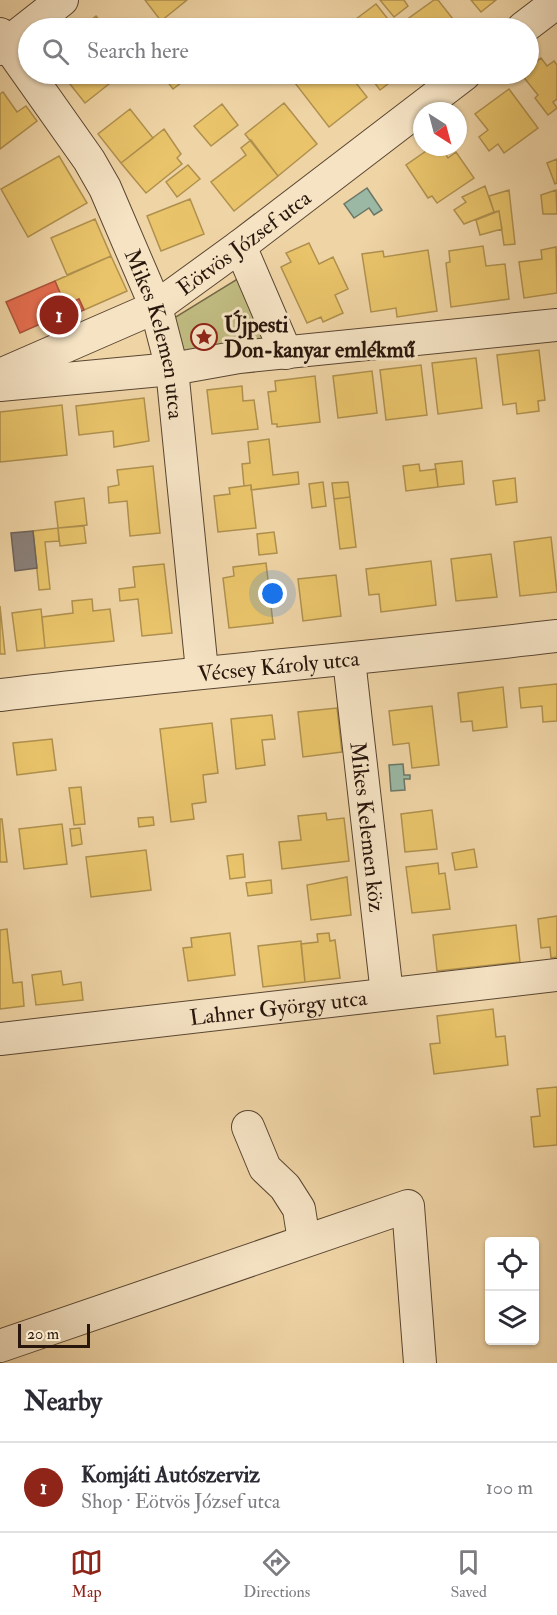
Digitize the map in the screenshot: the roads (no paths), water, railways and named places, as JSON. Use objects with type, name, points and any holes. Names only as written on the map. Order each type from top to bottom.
[{"type":"street","points":[[36,18],[62,0]]},
{"type":"street","points":[[537,18],[557,3]]},
{"type":"street","points":[[2,42],[18,31]]},
{"type":"street","name":"Mikes Kelemen utca","points":[[2,42],[18,64]]},
{"type":"street","name":"Mikes Kelemen utca","points":[[33,84],[89,160],[105,188],[156,307],[172,369],[202,671]]},
{"type":"street","name":"Eötvös József utca","points":[[0,375],[156,307],[240,246],[452,84]]},
{"type":"street","points":[[240,246],[286,353]]},
{"type":"street","points":[[0,385],[172,369],[286,353],[557,325]]},
{"type":"street","name":"Vécsey Károly utca","points":[[0,695],[202,671],[349,660],[557,636]]},
{"type":"street","name":"Mikes Kelemen köz","points":[[349,660],[387,994]]},
{"type":"street","name":"Lahner György utca","points":[[0,1039],[557,975]]},
{"type":"street","points":[[248,1127],[265,1168],[285,1187],[299,1209],[304,1242]]},
{"type":"street","points":[[0,1346],[408,1206],[420,1363]]},
{"type":"place","name":"Komjáti Autószerviz","points":[[59,315]]},
{"type":"place","name":"Újpesti Don-kanyar emlékmű","points":[[204,337]]}]
